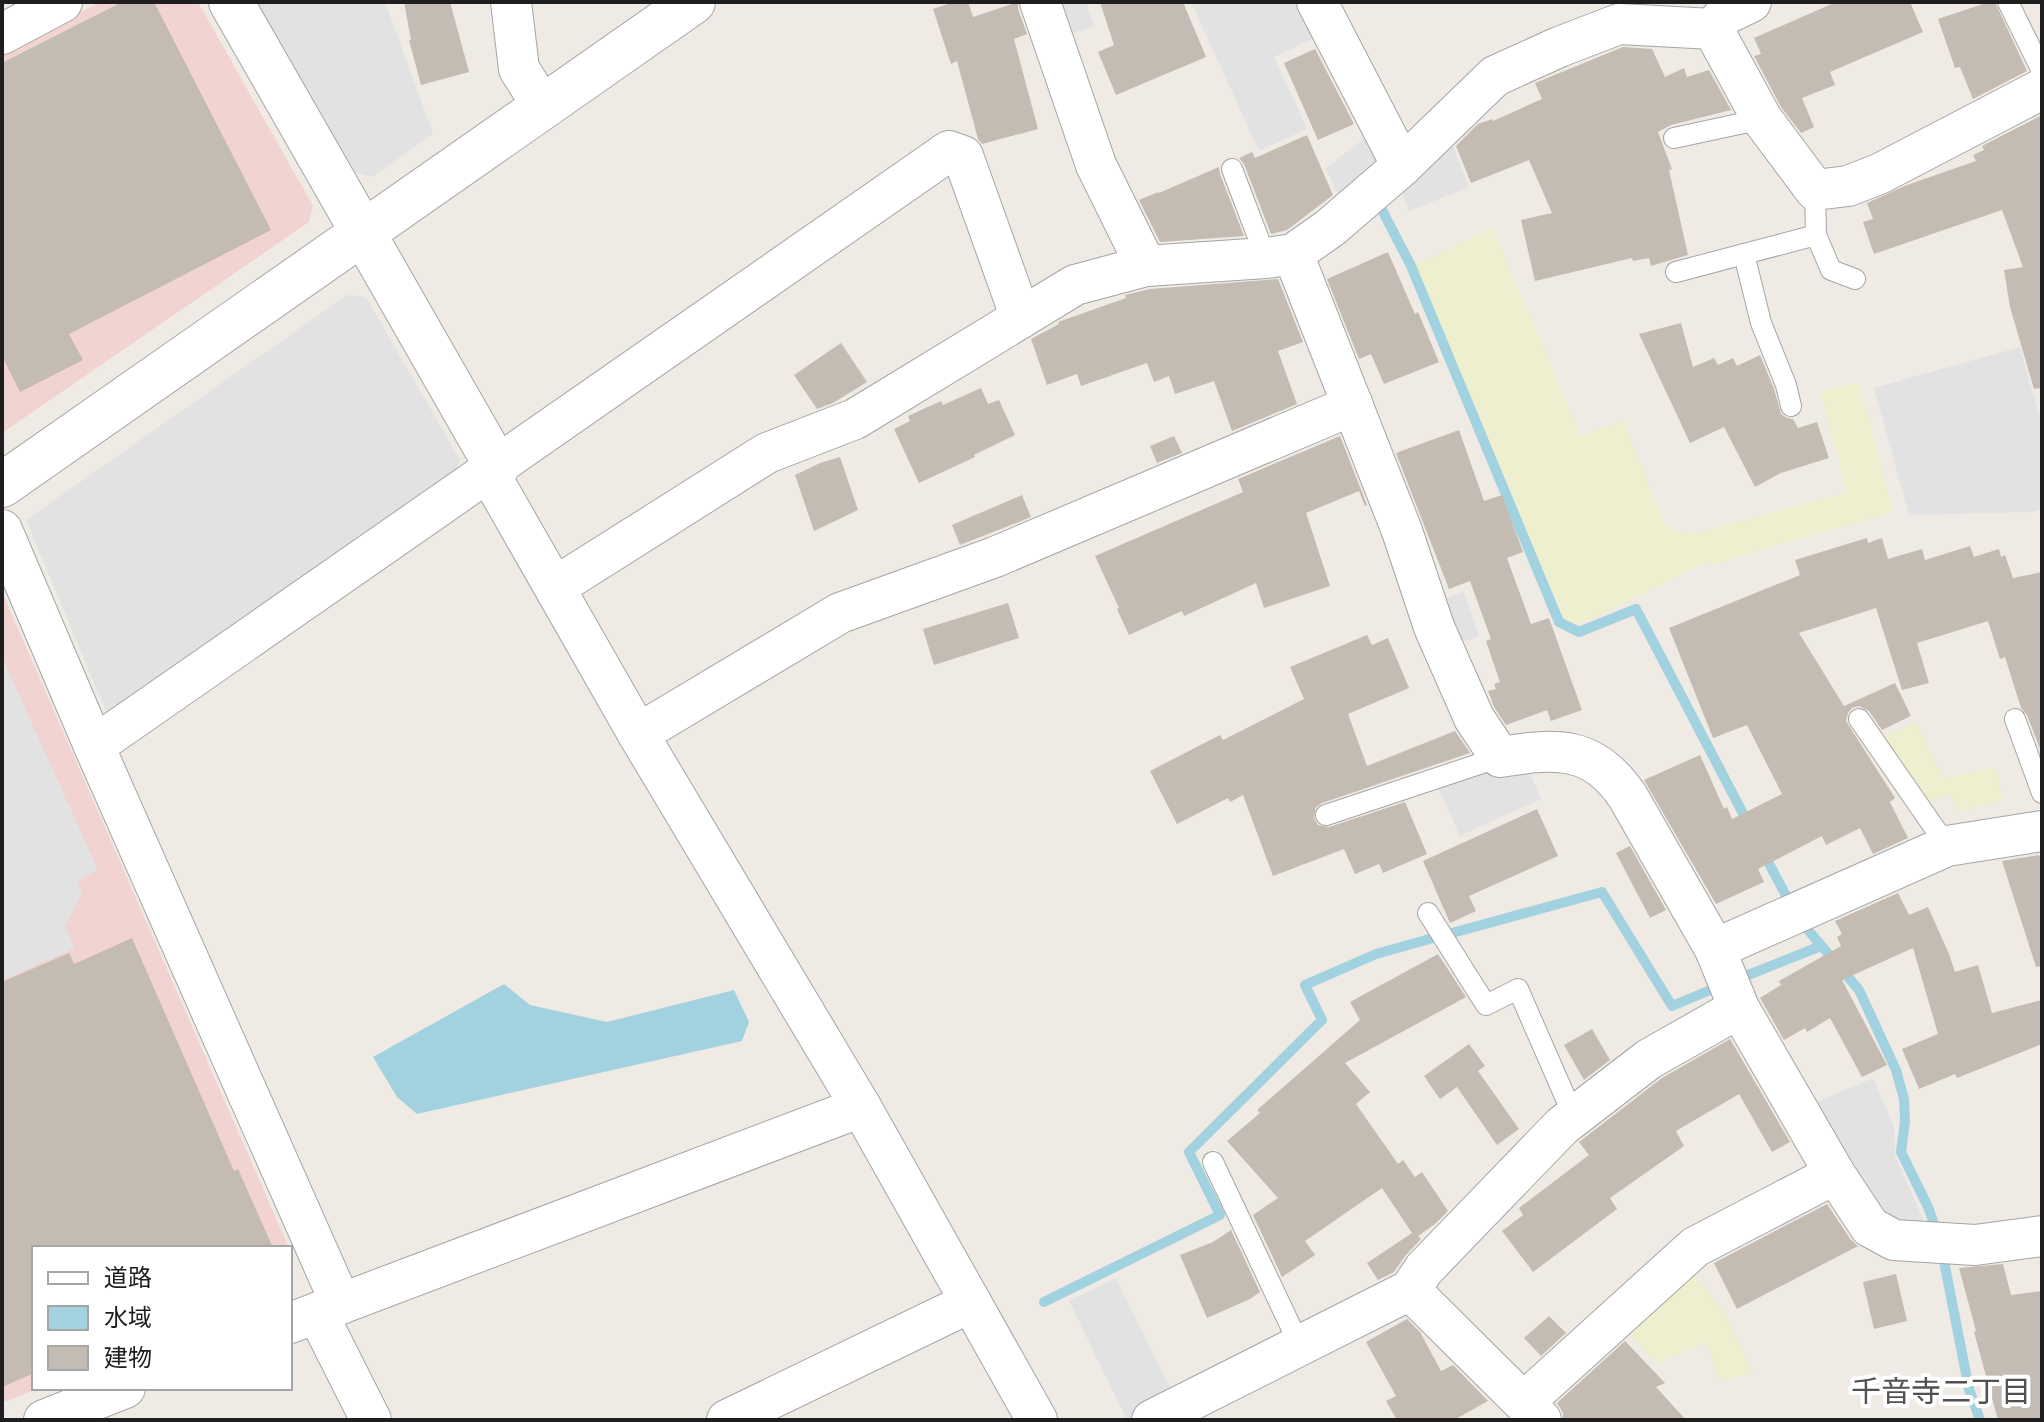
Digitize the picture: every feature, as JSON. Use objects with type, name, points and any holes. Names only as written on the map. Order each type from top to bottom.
[{"type":"street","points":[[2,34],[62,2]]},
{"type":"street","points":[[231,2],[363,232],[638,734],[861,1107],[1037,1420]]},
{"type":"street","points":[[511,2],[519,69],[543,107]]},
{"type":"street","points":[[2,485],[693,2]]},
{"type":"street","points":[[1040,2],[1096,165],[1146,266]]},
{"type":"street","points":[[1317,2],[1402,166]]},
{"type":"street","points":[[1713,29],[1724,15],[1751,2]]},
{"type":"street","points":[[555,587],[767,453],[855,419],[1075,285],[1146,266],[1280,256],[1330,228],[1402,166],[1495,76],[1559,47],[1615,13],[1713,29]]},
{"type":"street","points":[[1713,29],[1762,119],[1815,190],[1848,186],[1879,174],[2042,89]]},
{"type":"street","points":[[94,746],[949,151],[963,156],[1021,318]]},
{"type":"street","points":[[1280,256],[1353,405],[1402,531],[1434,627],[1474,718],[1500,757],[1557,751],[1598,764],[1616,779],[1715,949],[1739,1008],[1835,1174],[1870,1227],[1894,1240],[1975,1245],[2042,1236]]},
{"type":"street","points":[[638,734],[840,613],[995,557],[1353,405]]},
{"type":"street","points":[[2,530],[94,746],[290,1246]]},
{"type":"street","points":[[1715,949],[1947,846],[2042,831]]},
{"type":"street","points":[[1152,1420],[1410,1290],[1424,1269],[1562,1126],[1649,1059],[1739,1008]]},
{"type":"street","points":[[316,1313],[861,1107]]},
{"type":"street","points":[[1410,1290],[1533,1411],[1695,1247],[1835,1174]]},
{"type":"street","points":[[292,1252],[316,1313],[371,1420]]},
{"type":"street","points":[[727,1420],[971,1302]]},
{"type":"street","points":[[44,1420],[120,1390]]},
{"type":"lane","points":[[2008,2],[2042,71]]},
{"type":"lane","points":[[1674,138],[1762,119]]},
{"type":"lane","points":[[1232,169],[1280,256]]},
{"type":"lane","points":[[1815,190],[1816,235],[1831,270],[1855,279]]},
{"type":"lane","points":[[1676,272],[1816,235]]},
{"type":"lane","points":[[1744,254],[1761,323],[1786,385],[1791,406]]},
{"type":"lane","points":[[1859,719],[1947,846]]},
{"type":"lane","points":[[2015,719],[2042,793]]},
{"type":"lane","points":[[1326,815],[1500,757]]},
{"type":"lane","points":[[1428,913],[1486,1005],[1518,989],[1574,1117]]},
{"type":"lane","points":[[1213,1162],[1300,1346]]},
{"type":"shaded area","points":[[100,2],[198,2],[313,206],[309,222],[2,433],[2,53]]},
{"type":"shaded area","points":[[256,2],[385,2],[433,134],[372,177],[355,172]]},
{"type":"shaded area","points":[[1049,2],[1086,2],[1094,26],[1061,38]]},
{"type":"shaded area","points":[[1191,2],[1307,2],[1323,34],[1274,57],[1307,129],[1259,151]]},
{"type":"shaded area","points":[[1374,131],[1392,169],[1343,207],[1326,168]]},
{"type":"shaded area","points":[[1448,133],[1469,187],[1409,211],[1397,178]]},
{"type":"shaded area","points":[[347,295],[366,297],[460,460],[454,476],[117,715],[105,709],[26,520]]},
{"type":"shaded area","points":[[2020,347],[2042,425],[2042,509],[2031,512],[1909,515],[1874,388]]},
{"type":"shaded area","points":[[2,592],[288,1246],[32,1246],[34,1390],[2,1403]]},
{"type":"shaded area","points":[[1464,592],[1479,636],[1452,646],[1436,602]]},
{"type":"shaded area","points":[[2,657],[98,870],[77,881],[82,893],[65,927],[75,948],[2,980]]},
{"type":"shaded area","points":[[1525,762],[1541,799],[1460,836],[1437,786],[1501,764]]},
{"type":"shaded area","points":[[1873,1078],[1894,1127],[1895,1156],[1929,1233],[1879,1220],[1806,1107]]},
{"type":"shaded area","points":[[1116,1278],[1176,1400],[1136,1420],[1127,1420],[1069,1301]]},
{"type":"green space","points":[[1492,227],[1581,436],[1623,421],[1664,523],[1679,533],[1695,534],[1847,492],[1820,391],[1859,382],[1893,512],[1718,563],[1703,564],[1577,626],[1564,620],[1415,266]]},
{"type":"green space","points":[[1916,722],[1943,778],[1996,768],[2003,801],[1959,811],[1948,793],[1925,804],[1882,738]]},
{"type":"green space","points":[[1689,1268],[1725,1314],[1753,1373],[1721,1381],[1705,1342],[1656,1364],[1624,1326]]},
{"type":"water","points":[[504,984],[530,1005],[607,1022],[734,990],[749,1022],[742,1041],[417,1114],[397,1097],[373,1057]]},
{"type":"building","points":[[122,2],[154,2],[271,230],[69,334],[83,360],[20,392],[2,356],[2,63]]},
{"type":"building","points":[[404,2],[450,2],[469,72],[421,85],[409,40]]},
{"type":"building","points":[[954,2],[968,2],[973,17],[1018,2],[1027,34],[1014,39],[1038,129],[982,144],[978,139],[957,61],[951,64],[933,9]]},
{"type":"building","points":[[1100,2],[1183,2],[1206,57],[1116,95],[1098,52],[1114,45]]},
{"type":"building","points":[[1836,2],[1910,2],[1923,32],[1830,72],[1835,85],[1802,98],[1814,127],[1801,133],[1781,107],[1754,56],[1761,54],[1754,38]]},
{"type":"building","points":[[1995,2],[2027,71],[1973,99],[1960,67],[1955,68],[1938,19]]},
{"type":"building","points":[[1623,47],[1652,49],[1665,77],[1684,68],[1687,77],[1709,70],[1731,110],[1671,125],[1658,132],[1672,169],[1669,170],[1688,255],[1651,266],[1649,258],[1633,261],[1632,258],[1535,281],[1521,220],[1552,213],[1529,160],[1471,183],[1456,146],[1478,124],[1493,121],[1542,99],[1535,83]]},
{"type":"building","points":[[1315,49],[1354,124],[1318,140],[1284,63]]},
{"type":"building","points":[[2042,115],[2042,388],[2034,389],[2010,307],[2004,270],[2023,267],[2002,210],[1874,254],[1863,222],[1873,219],[1867,203],[1907,185],[1976,161],[1973,155],[1984,150],[1982,146]]},
{"type":"building","points":[[1307,135],[1333,195],[1287,230],[1271,234],[1239,158],[1252,152],[1255,158]]},
{"type":"building","points":[[1219,167],[1244,236],[1160,242],[1139,200]]},
{"type":"building","points":[[1388,252],[1439,362],[1384,384],[1371,354],[1359,359],[1327,279]]},
{"type":"building","points":[[1278,279],[1303,342],[1278,351],[1297,404],[1232,431],[1214,381],[1175,394],[1169,376],[1154,382],[1147,363],[1081,386],[1077,374],[1047,385],[1031,339],[1058,322],[1126,298],[1125,295],[1150,289]]},
{"type":"building","points":[[1681,323],[1693,367],[1714,358],[1718,365],[1733,358],[1737,366],[1760,355],[1781,414],[1793,419],[1798,428],[1817,422],[1829,458],[1781,473],[1755,487],[1724,427],[1690,443],[1639,334]]},
{"type":"building","points":[[841,343],[867,382],[817,409],[794,375]]},
{"type":"building","points":[[981,388],[988,404],[999,400],[1015,435],[919,483],[894,429],[910,421],[908,416]]},
{"type":"building","points":[[1459,430],[1484,501],[1502,495],[1523,552],[1507,558],[1531,624],[1549,618],[1582,710],[1551,721],[1547,710],[1506,725],[1494,707],[1488,691],[1496,689],[1494,684],[1500,682],[1486,641],[1491,639],[1470,581],[1449,589],[1396,453]]},
{"type":"building","points":[[1174,436],[1182,453],[1157,463],[1150,446]]},
{"type":"building","points":[[1340,436],[1367,505],[1359,491],[1306,513],[1330,586],[1264,608],[1256,583],[1184,616],[1182,611],[1129,635],[1095,556],[1243,492],[1238,479]]},
{"type":"building","points":[[840,457],[858,510],[814,531],[795,475]]},
{"type":"building","points":[[1022,495],[1031,517],[960,545],[952,525]]},
{"type":"building","points":[[1867,538],[1868,543],[1882,538],[1888,559],[1922,549],[1925,560],[1970,546],[1974,557],[1999,549],[2001,557],[2005,555],[2013,578],[2042,572],[2042,754],[2027,715],[2021,708],[2005,657],[2000,659],[1988,621],[1917,643],[1929,683],[1902,690],[1876,608],[1799,633],[1844,706],[1895,683],[1911,716],[1882,730],[1869,711],[1859,706],[1852,708],[1846,721],[1895,798],[1890,802],[1908,838],[1873,854],[1860,828],[1826,845],[1822,836],[1758,869],[1764,882],[1716,904],[1644,780],[1700,755],[1724,809],[1727,807],[1732,819],[1782,794],[1747,725],[1713,738],[1669,628],[1800,575],[1795,560]]},
{"type":"building","points":[[1008,603],[1019,638],[934,665],[923,629]]},
{"type":"building","points":[[1367,635],[1372,645],[1388,638],[1409,688],[1348,714],[1367,766],[1455,731],[1470,753],[1322,803],[1316,807],[1314,818],[1318,825],[1329,827],[1405,802],[1427,854],[1383,873],[1379,864],[1355,874],[1344,849],[1273,876],[1243,795],[1230,802],[1228,798],[1177,824],[1150,771],[1220,735],[1223,740],[1304,699],[1290,667]]},
{"type":"building","points":[[1537,809],[1558,856],[1469,896],[1476,911],[1450,923],[1423,861]]},
{"type":"building","points":[[1630,846],[1666,910],[1650,918],[1616,853]]},
{"type":"building","points":[[2039,855],[2042,863],[2042,966],[2036,967],[2002,861]]},
{"type":"building","points":[[1898,893],[1909,915],[1928,907],[1955,972],[1978,965],[1992,1013],[2042,1000],[2042,1044],[1957,1078],[1955,1074],[1919,1089],[1902,1049],[1938,1034],[1913,948],[1842,980],[1887,1065],[1862,1077],[1830,1018],[1807,1032],[1805,1028],[1784,1040],[1760,998],[1781,985],[1779,981],[1841,946],[1837,937],[1842,934],[1835,921]]},
{"type":"building","points":[[132,938],[234,1171],[238,1169],[272,1246],[32,1246],[32,1374],[2,1387],[2,982],[69,953],[74,964]]},
{"type":"building","points":[[1438,954],[1466,997],[1345,1063],[1370,1092],[1356,1104],[1398,1164],[1403,1160],[1415,1177],[1422,1172],[1448,1211],[1418,1236],[1421,1239],[1394,1272],[1378,1280],[1367,1263],[1412,1233],[1382,1188],[1305,1241],[1315,1255],[1282,1277],[1253,1215],[1278,1198],[1227,1141],[1260,1113],[1257,1110],[1360,1020],[1350,1002]]},
{"type":"building","points":[[1592,1029],[1610,1060],[1584,1080],[1564,1045]]},
{"type":"building","points":[[1730,1039],[1790,1142],[1772,1152],[1739,1094],[1676,1131],[1684,1146],[1610,1198],[1617,1209],[1533,1272],[1502,1231],[1523,1215],[1519,1208],[1589,1155],[1579,1142],[1662,1078]]},
{"type":"building","points":[[1469,1044],[1485,1066],[1478,1071],[1519,1129],[1497,1145],[1457,1087],[1440,1099],[1424,1076]]},
{"type":"building","points":[[1827,1204],[1858,1246],[1737,1309],[1714,1263]]},
{"type":"building","points":[[1231,1230],[1260,1292],[1207,1318],[1180,1255],[1213,1242]]},
{"type":"building","points":[[2003,1264],[2011,1295],[2042,1291],[2042,1420],[1998,1420],[1974,1332],[1959,1268]]},
{"type":"building","points":[[1896,1274],[1907,1321],[1874,1329],[1863,1282]]},
{"type":"building","points":[[1549,1316],[1566,1333],[1541,1356],[1524,1338]]},
{"type":"building","points":[[1407,1319],[1420,1332],[1441,1371],[1453,1365],[1488,1401],[1454,1420],[1397,1420],[1386,1401],[1396,1396],[1366,1342]]},
{"type":"building","points":[[1625,1341],[1665,1383],[1656,1387],[1686,1420],[1563,1420],[1557,1403]]},
{"type":"waterway","points":[[1373,209],[1381,208],[1411,266],[1559,622],[1579,632],[1636,609],[1749,825]]},
{"type":"waterway","points":[[1764,854],[1790,903]]},
{"type":"waterway","points":[[1452,933],[1602,892],[1672,1006],[1715,988]]},
{"type":"waterway","points":[[1802,923],[1859,990],[1896,1070],[1904,1099],[1901,1152],[1929,1209],[1936,1231]]},
{"type":"waterway","points":[[1044,1302],[1220,1215],[1189,1152],[1322,1020],[1305,985],[1376,954],[1433,938]]},
{"type":"waterway","points":[[1738,979],[1821,946]]},
{"type":"waterway","points":[[1943,1256],[1969,1389],[1980,1420]]},
{"type":"district","name":"千音寺二丁目","points":[[1941,1392]]}]
